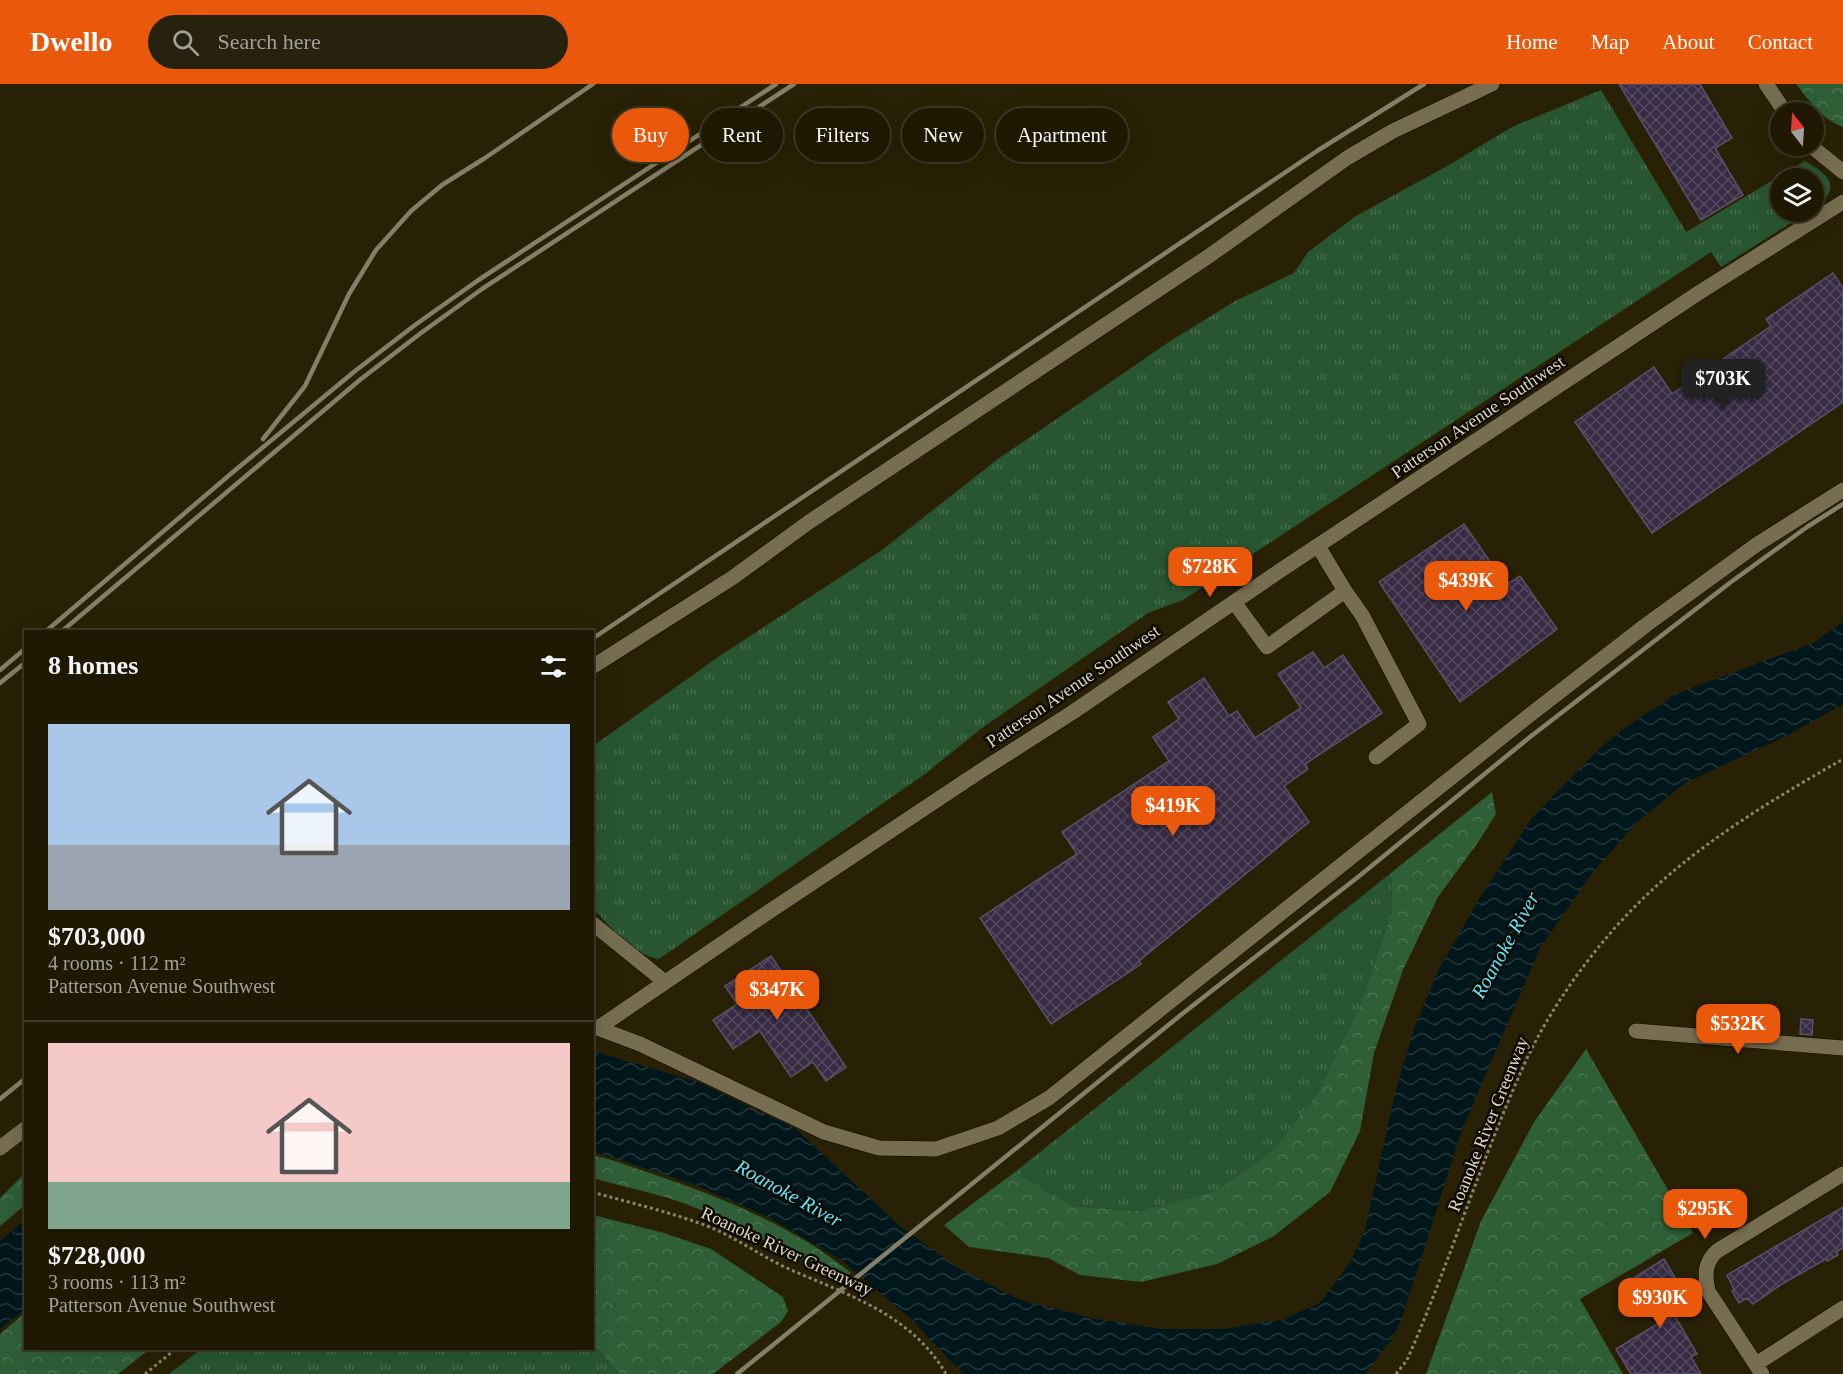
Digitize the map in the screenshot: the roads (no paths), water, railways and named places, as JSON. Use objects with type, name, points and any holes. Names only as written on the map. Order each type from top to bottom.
[{"type":"street","points":[[594,666],[732,578],[809,522],[1206,258],[1347,158],[1393,131],[1492,84]]},
{"type":"street","points":[[1766,84],[1778,102]]},
{"type":"street","points":[[1823,156],[1843,172]]},
{"type":"street","name":"Patterson Avenue Southwest","points":[[595,1027],[1073,712],[1700,292],[1843,202]]},
{"type":"street","points":[[595,1027],[640,1044],[824,1132],[879,1148],[936,1149],[998,1128],[1049,1098],[1646,625],[1756,545],[1843,490]]},
{"type":"street","points":[[1318,546],[1362,615],[1419,724],[1376,757]]},
{"type":"street","points":[[1234,602],[1267,647],[1345,591]]},
{"type":"street","points":[[594,925],[665,982]]},
{"type":"street","points":[[1636,1030],[1843,1048]]},
{"type":"street","points":[[0,1148],[24,1130]]},
{"type":"street","points":[[1843,1174],[1717,1251],[1711,1256],[1707,1265],[1706,1279],[1708,1292],[1759,1369],[1843,1308]]},
{"type":"water","name":"Roanoke River","points":[[1843,622],[1843,704],[1788,735],[1685,783],[1637,822],[1592,873],[1540,948],[1462,1130],[1402,1318],[1391,1340],[1365,1374],[963,1374],[911,1319],[840,1259],[768,1217],[693,1184],[594,1151],[594,1051],[698,1082],[796,1129],[901,1227],[958,1268],[1020,1300],[1096,1319],[1161,1329],[1224,1329],[1281,1320],[1320,1303],[1350,1263],[1365,1230],[1396,1089],[1416,1023],[1439,969],[1484,891],[1532,818],[1600,748],[1629,725],[1676,694],[1815,642]]},
{"type":"water","points":[[24,1221],[24,1310],[0,1329],[0,1241]]},
{"type":"railway","points":[[263,439],[305,386],[349,294],[376,250],[411,211],[442,185],[593,84]]},
{"type":"railway","points":[[47,630],[233,472],[355,371],[415,325],[477,281],[776,84]]},
{"type":"railway","points":[[63,630],[361,379],[421,333],[482,289],[794,84]]},
{"type":"railway","points":[[594,638],[1317,151],[1424,84]]},
{"type":"railway","points":[[737,1374],[1182,1014],[1358,877],[1530,737],[1731,582],[1843,504]]},
{"type":"railway","points":[[0,670],[24,650]]},
{"type":"railway","points":[[0,683],[24,664]]},
{"type":"railway","points":[[0,1099],[24,1080]]}]
